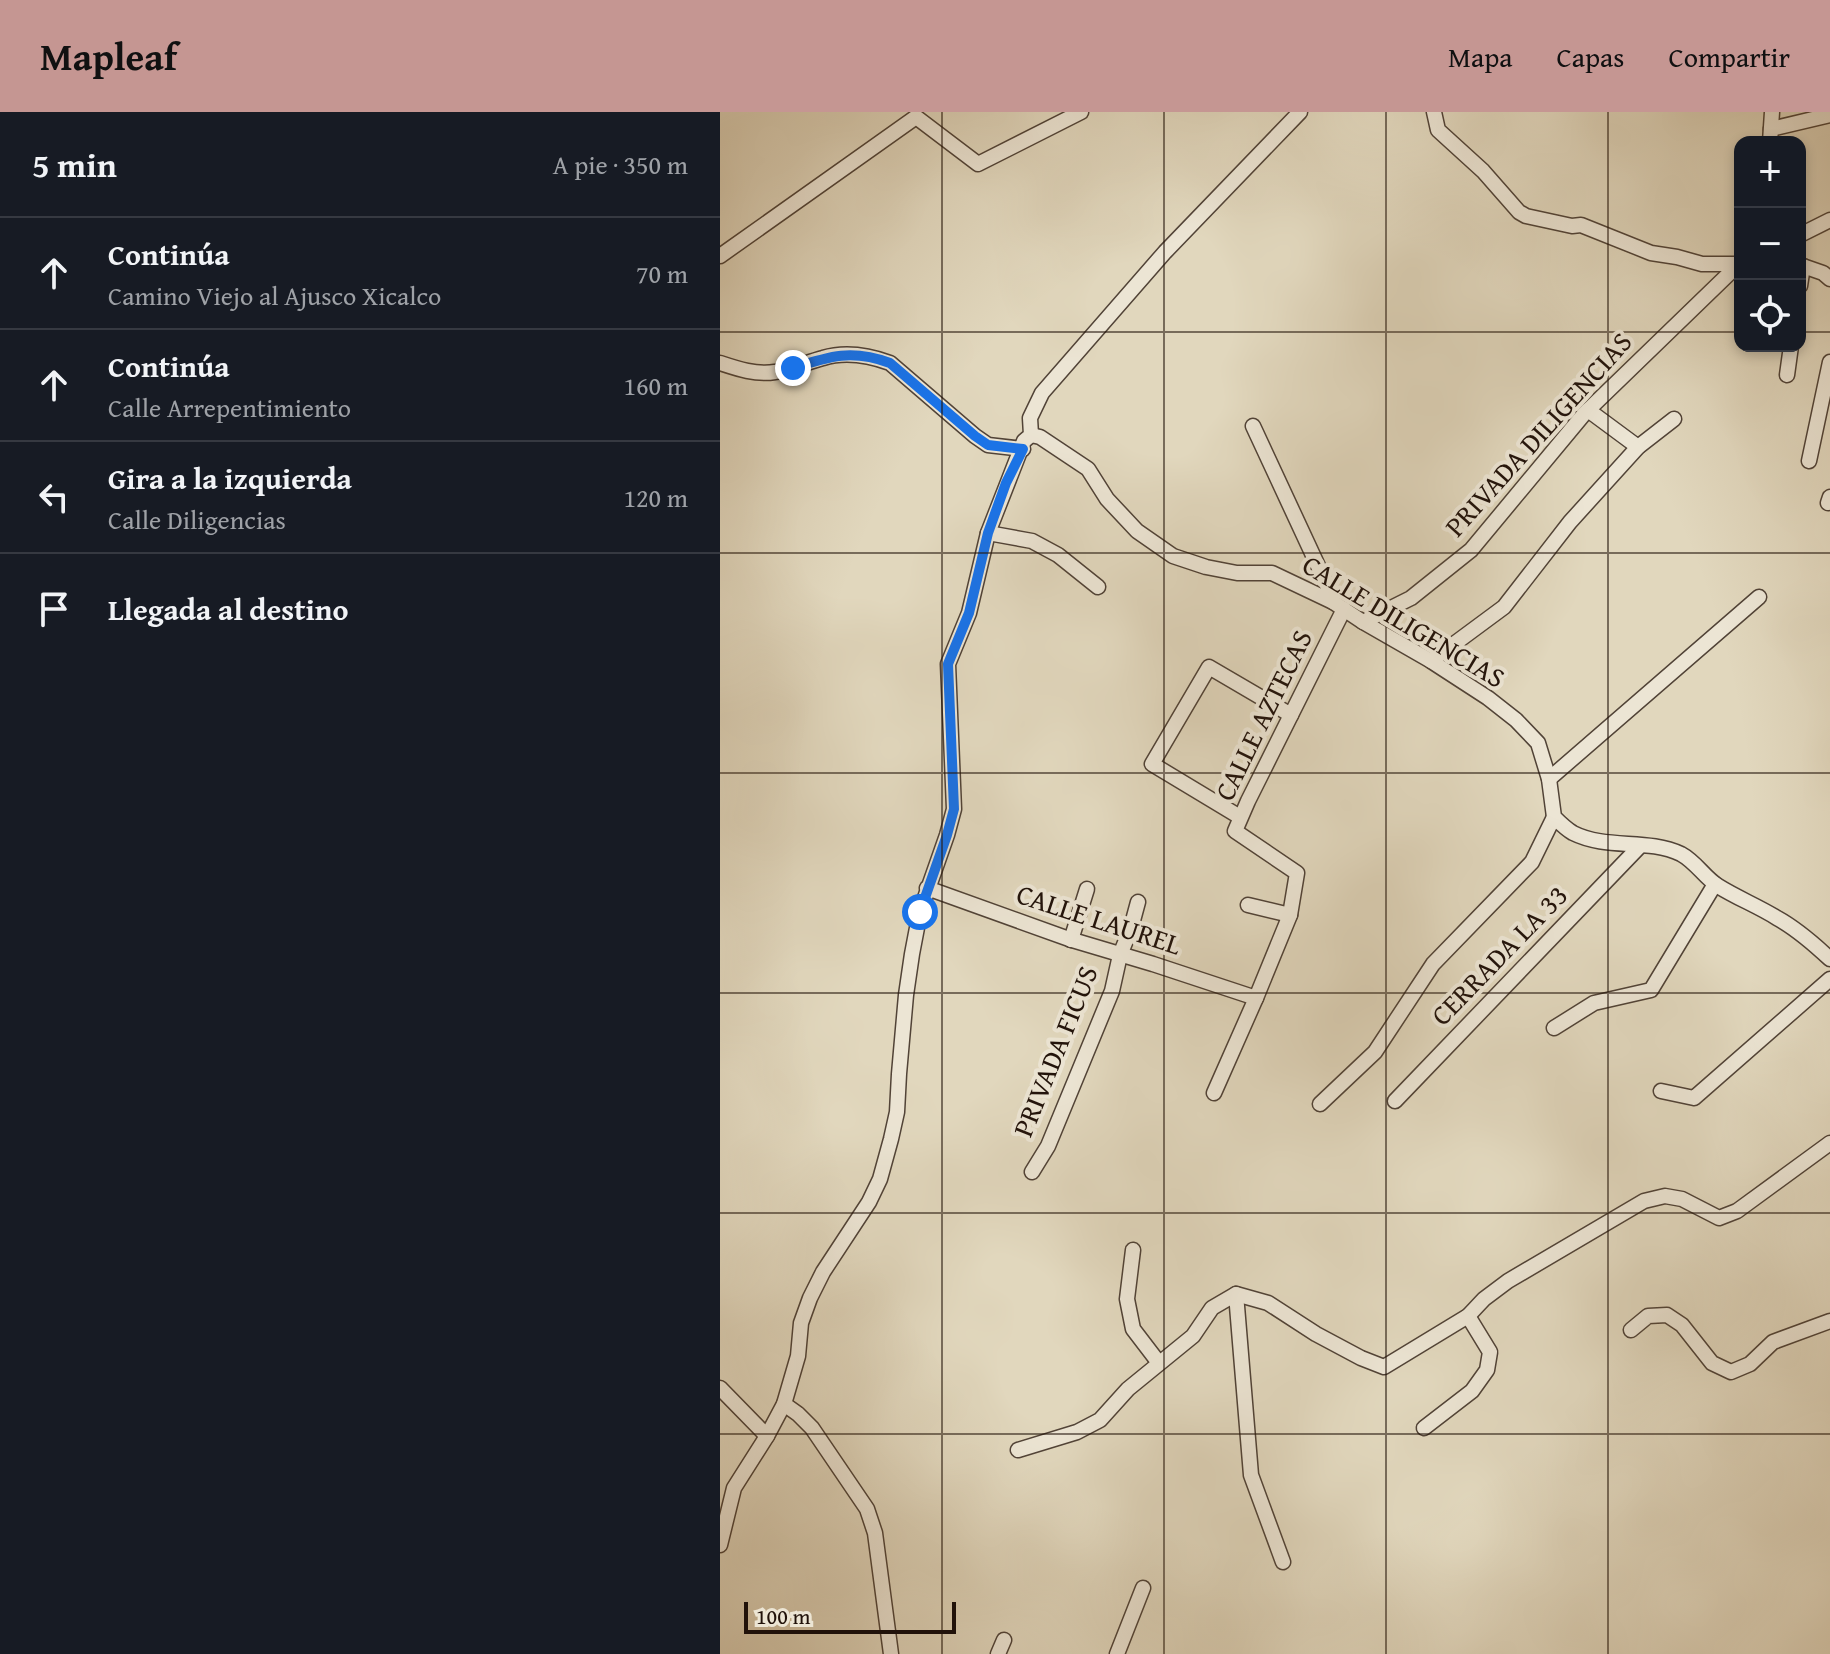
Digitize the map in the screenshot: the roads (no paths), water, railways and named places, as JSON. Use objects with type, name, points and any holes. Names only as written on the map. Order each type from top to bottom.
[{"type":"street","points":[[720,256],[916,117],[978,164],[1081,112]]},
{"type":"street","points":[[720,1545],[734,1488],[784,1404],[798,1356],[801,1323],[810,1298],[880,1179],[897,1112],[906,995],[917,926],[954,809],[948,664],[969,613],[988,533],[1006,483],[1024,441],[1031,435],[1030,418],[1042,393],[1156,262],[1300,112]]},
{"type":"street","points":[[1434,112],[1438,130],[1526,216],[1572,226],[1581,225],[1651,253],[1702,264],[1734,264]]},
{"type":"street","points":[[1772,112],[1771,136],[1830,115]]},
{"type":"street","points":[[1806,232],[1830,220]]},
{"type":"street","points":[[1806,267],[1830,279]]},
{"type":"street","name":"PRIVADA DILIGENCIAS","points":[[1363,622],[1411,598],[1471,550],[1588,410],[1734,269]]},
{"type":"street","points":[[1787,375],[1790,352]]},
{"type":"street","points":[[720,363],[754,372],[775,372],[835,356],[877,358],[890,363],[988,445],[1023,449]]},
{"type":"street","points":[[1809,461],[1830,362]]},
{"type":"street","points":[[1588,410],[1638,447]]},
{"type":"street","points":[[1431,661],[1504,607],[1570,522],[1638,447],[1674,419]]},
{"type":"street","points":[[1253,426],[1339,606]]},
{"type":"street","name":"CALLE DILIGENCIAS","points":[[1031,435],[1040,437],[1088,469],[1107,499],[1137,531],[1173,556],[1237,573],[1272,573],[1339,606],[1488,698],[1538,743],[1549,779],[1554,817]]},
{"type":"street","points":[[988,533],[1032,541],[1058,555],[1098,587]]},
{"type":"street","points":[[1549,779],[1759,597]]},
{"type":"street","name":"CALLE AZTECAS","points":[[1214,1093],[1290,915],[1297,873],[1235,831],[1339,606]]},
{"type":"street","points":[[1240,817],[1152,764],[1209,667],[1291,715]]},
{"type":"street","points":[[1320,1104],[1375,1052],[1433,964],[1532,862],[1554,817],[1570,831],[1587,838],[1611,844],[1661,847],[1682,855],[1715,884],[1778,918],[1830,959]]},
{"type":"street","name":"CERRADA LA 33","points":[[1395,1101],[1640,846]]},
{"type":"street","points":[[1554,1028],[1594,1003],[1651,990],[1715,884]]},
{"type":"street","name":"CALLE LAUREL","points":[[927,888],[1071,940],[1256,998]]},
{"type":"street","points":[[1071,940],[1087,889]]},
{"type":"street","name":"PRIVADA FICUS","points":[[1032,1172],[1048,1146],[1077,1081],[1112,991],[1120,955],[1138,902]]},
{"type":"street","points":[[1248,905],[1290,915]]},
{"type":"street","points":[[1661,1091],[1694,1098],[1830,979]]},
{"type":"street","points":[[1018,1450],[1077,1432],[1100,1420],[1128,1389],[1193,1336],[1212,1308],[1236,1294],[1268,1303],[1316,1334],[1384,1367],[1468,1316],[1508,1281],[1644,1201],[1665,1196],[1682,1199],[1719,1218],[1737,1211],[1830,1143]]},
{"type":"street","points":[[1133,1250],[1127,1299],[1133,1329],[1159,1363]]},
{"type":"street","points":[[1236,1294],[1251,1475],[1283,1562]]},
{"type":"street","points":[[1631,1330],[1648,1316],[1667,1315],[1682,1325],[1712,1363],[1731,1372],[1750,1364],[1773,1342],[1830,1321]]},
{"type":"street","points":[[1424,1428],[1472,1391],[1487,1370],[1490,1352],[1468,1316]]},
{"type":"street","points":[[720,1388],[767,1436]]},
{"type":"street","points":[[784,1404],[812,1428],[867,1509],[875,1533],[891,1654]]},
{"type":"street","points":[[1117,1654],[1143,1588]]}]
